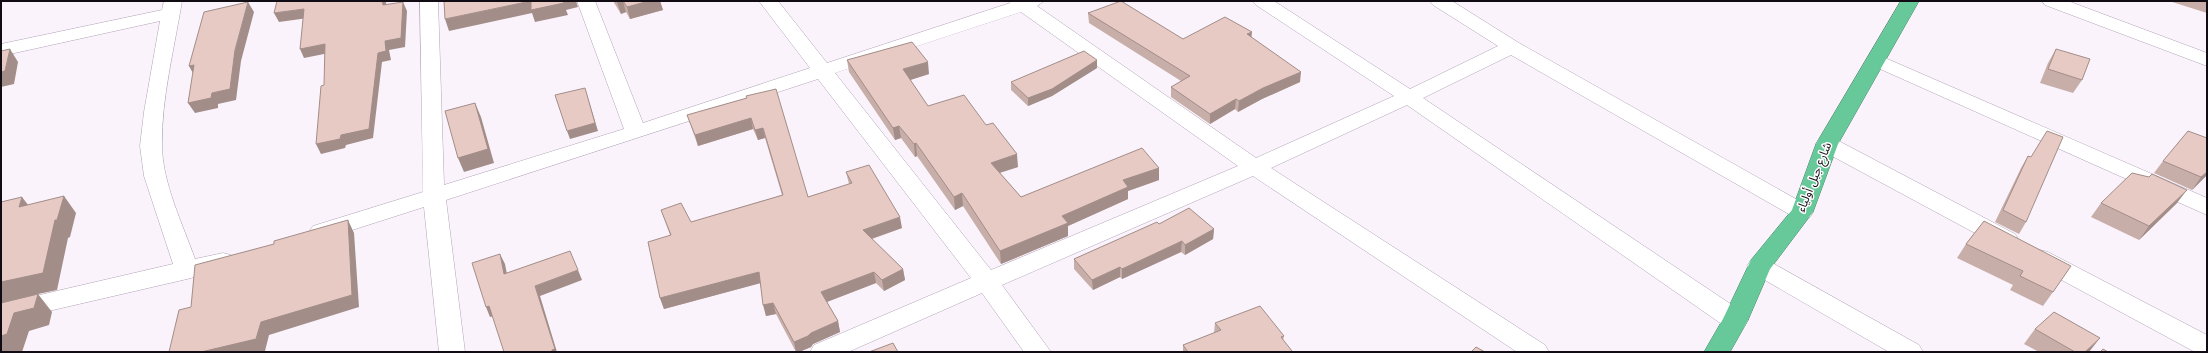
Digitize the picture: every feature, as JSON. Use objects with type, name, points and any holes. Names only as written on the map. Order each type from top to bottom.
[{"type":"highway","name":"شارع جبل أولياء","points":[[1717,352],[1734,320],[1759,266],[1802,212],[1827,144],[1910,1]]},
{"type":"street","points":[[429,1],[434,197],[452,352]]},
{"type":"street","points":[[586,1],[636,132]]},
{"type":"street","points":[[768,1],[986,280],[1038,352]]},
{"type":"street","points":[[1262,1],[1410,98],[1734,320]]},
{"type":"street","points":[[1439,1],[1512,47],[1802,212]]},
{"type":"street","points":[[2051,1],[2207,60]]},
{"type":"street","points":[[298,239],[824,72],[1025,2],[1254,168],[1536,352]]},
{"type":"street","points":[[1,50],[174,4],[154,112],[151,146],[155,176],[188,271]]},
{"type":"street","points":[[823,352],[986,280],[1254,168],[1410,98],[1512,47]]},
{"type":"street","points":[[1876,60],[2207,207]]},
{"type":"street","points":[[1827,144],[2207,347]]},
{"type":"street","points":[[1,313],[188,271],[246,255]]},
{"type":"street","points":[[1759,266],[1910,352]]},
{"type":"building","points":[[277,1],[382,1],[383,5],[403,2],[401,38],[385,41],[386,51],[378,53],[369,129],[341,135],[340,139],[316,144],[321,86],[324,85],[325,44],[300,49],[304,9],[274,13]]},
{"type":"building","points":[[444,1],[531,1],[445,19]]},
{"type":"building","points":[[531,1],[563,1],[564,3],[531,10]]},
{"type":"building","points":[[623,1],[649,1],[627,7]]},
{"type":"building","points":[[1121,1],[1183,39],[1225,17],[1252,32],[1247,34],[1301,72],[1263,88],[1239,101],[1236,99],[1210,114],[1171,87],[1190,76],[1088,13]]},
{"type":"building","points":[[248,2],[235,50],[230,89],[212,93],[211,98],[188,103],[194,65],[189,66],[204,12]]},
{"type":"building","points":[[912,42],[928,62],[903,69],[928,106],[964,95],[986,125],[993,123],[1017,154],[991,163],[1021,197],[1142,148],[1159,168],[1123,180],[1128,187],[1062,216],[1068,223],[1000,251],[962,193],[954,197],[916,143],[914,144],[899,126],[893,128],[847,60]]},
{"type":"building","points":[[10,49],[5,71],[1,72],[1,51]]},
{"type":"building","points":[[2056,49],[2090,59],[2082,80],[2048,69]]},
{"type":"building","points":[[1084,51],[1097,60],[1052,89],[1028,98],[1011,82]]},
{"type":"building","points":[[585,88],[595,123],[567,131],[555,95]]},
{"type":"building","points":[[776,89],[808,197],[852,183],[846,172],[869,165],[900,217],[863,230],[903,269],[882,280],[874,272],[821,292],[838,321],[794,342],[773,303],[763,305],[759,272],[660,298],[648,242],[671,235],[661,210],[681,203],[691,222],[783,195],[763,128],[755,130],[751,118],[695,135],[687,115],[747,98],[746,96]]},
{"type":"building","points":[[475,103],[488,149],[458,158],[445,111]]},
{"type":"building","points":[[2047,131],[2063,137],[2026,222],[2003,210],[2028,156],[2031,157]]},
{"type":"building","points":[[2188,131],[2207,138],[2207,172],[2201,177],[2163,161]]},
{"type":"building","points":[[2132,173],[2149,177],[2152,174],[2187,190],[2149,226],[2101,203]]},
{"type":"building","points":[[64,196],[57,220],[55,220],[43,273],[1,282],[1,202],[22,197],[19,207]]},
{"type":"building","points":[[1189,208],[1214,229],[1185,245],[1182,241],[1122,269],[1120,267],[1092,280],[1074,259],[1157,222],[1159,224]]},
{"type":"building","points":[[348,220],[352,295],[261,322],[256,339],[201,352],[169,352],[179,310],[191,307],[195,265],[274,244],[274,241]]},
{"type":"building","points":[[1984,221],[2071,266],[2053,292],[2020,276],[2023,271],[1966,244]]},
{"type":"building","points":[[570,251],[578,270],[535,286],[555,349],[552,350],[552,352],[504,352],[489,306],[486,307],[472,263],[500,254],[504,274]]},
{"type":"building","points":[[38,294],[34,308],[14,313],[7,334],[1,336],[1,303]]},
{"type":"building","points":[[1260,306],[1284,336],[1281,337],[1292,351],[1188,352],[1183,345],[1221,330],[1215,323]]},
{"type":"building","points":[[2054,312],[2100,338],[2085,352],[2075,352],[2035,329]]},
{"type":"building","points":[[893,343],[898,352],[869,352]]},
{"type":"building","points":[[1476,347],[1485,352],[1471,352]]},
{"type":"building","points":[[2103,349],[2108,352],[2100,352]]}]
